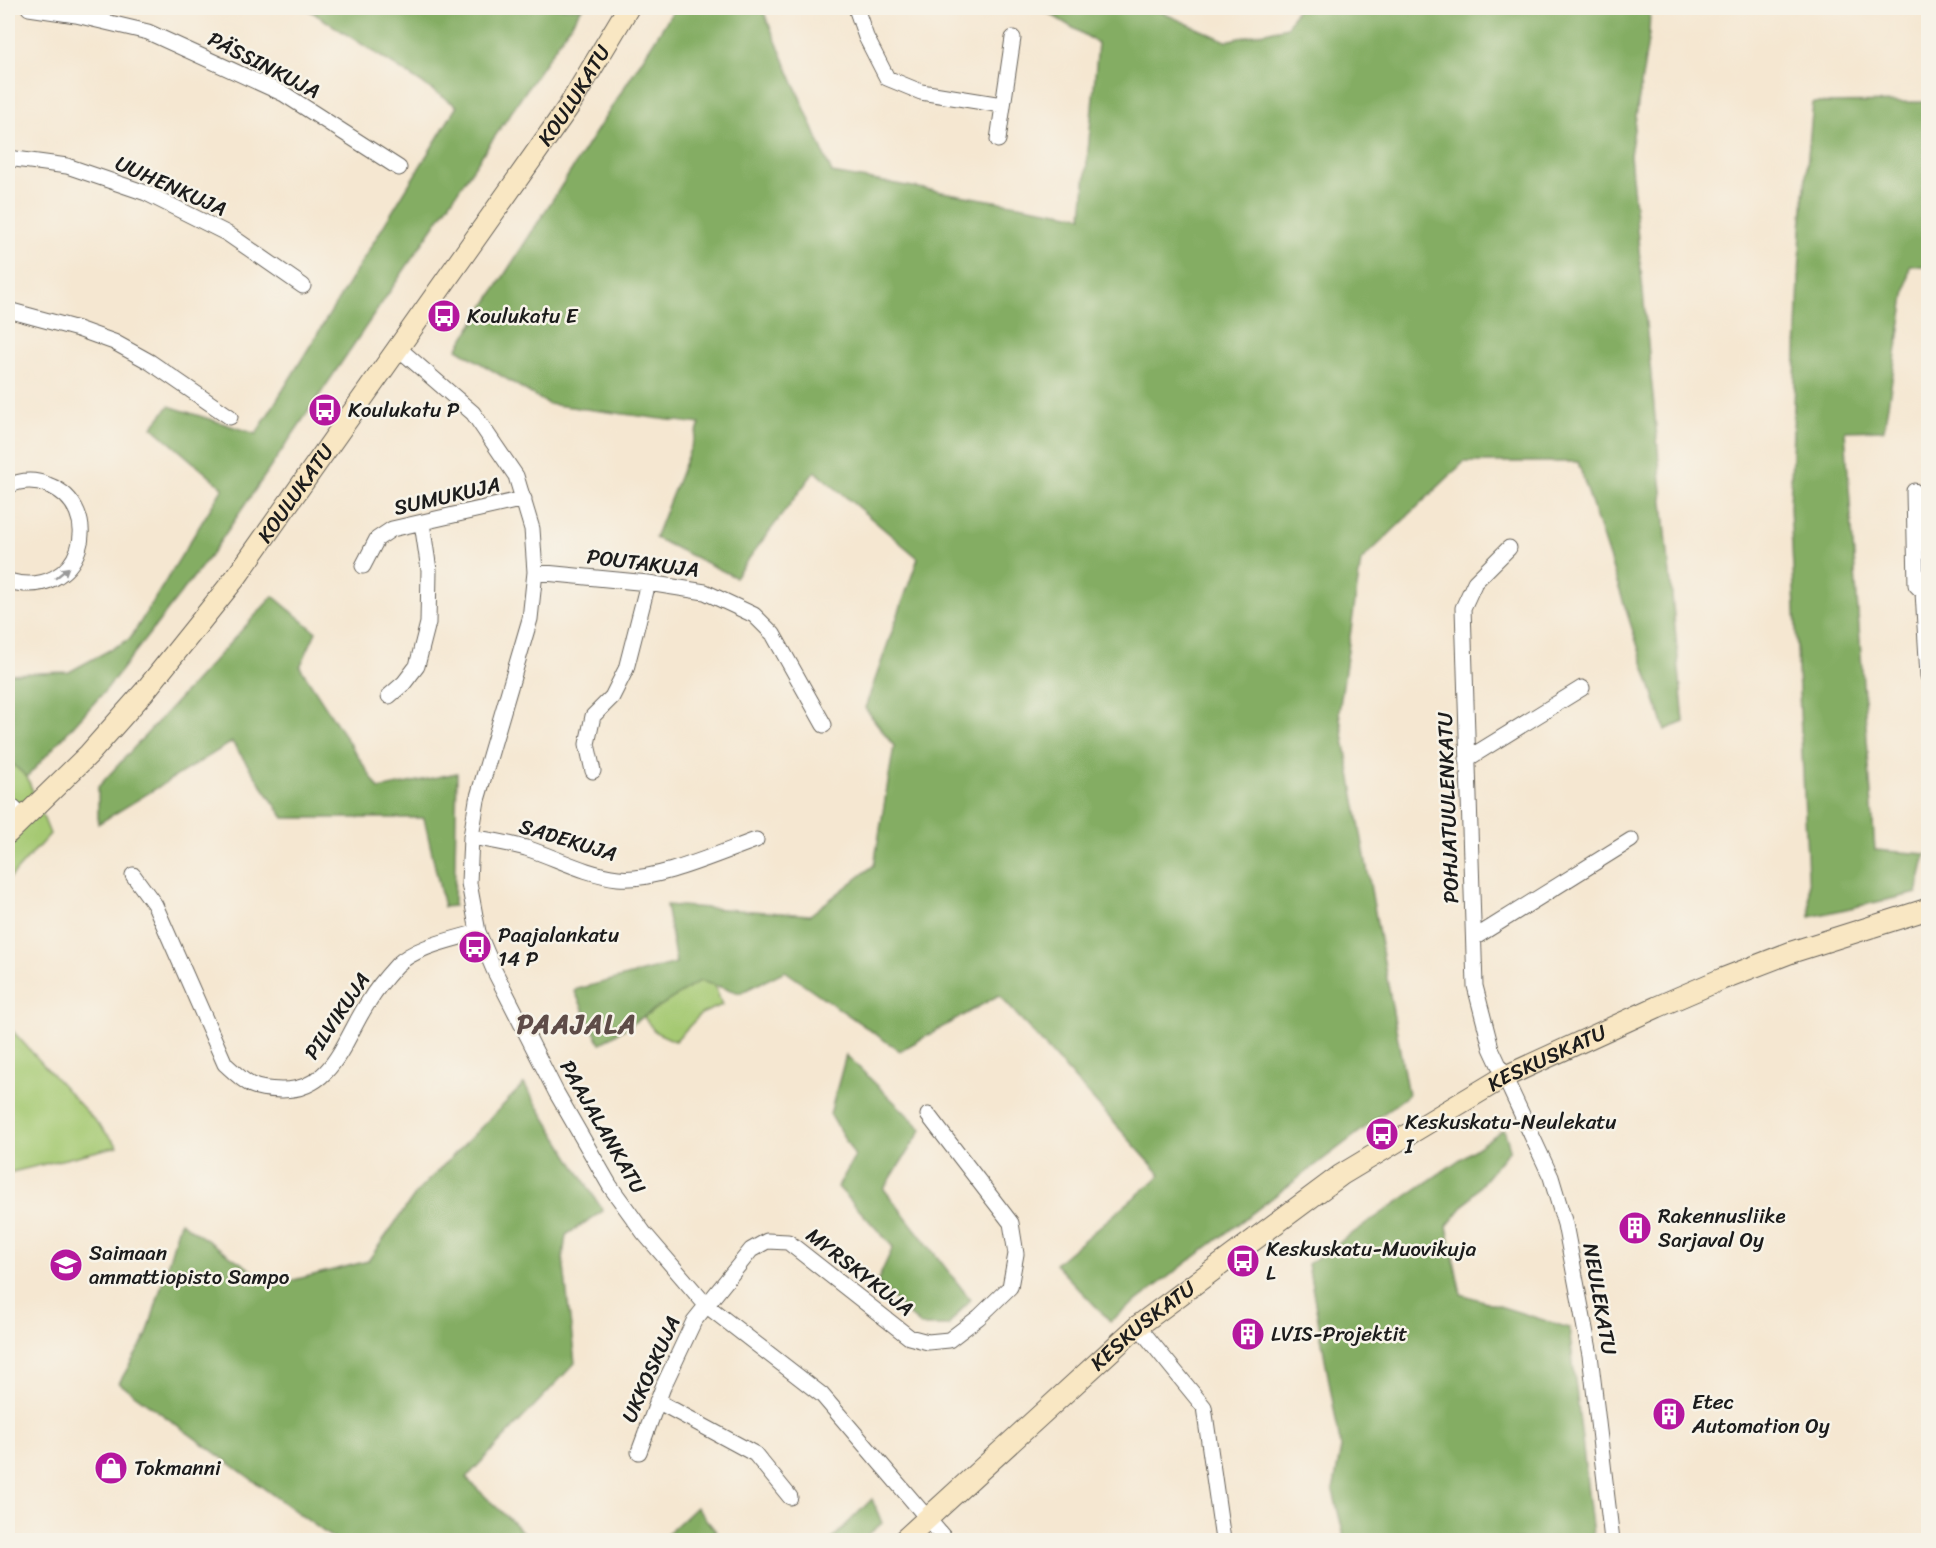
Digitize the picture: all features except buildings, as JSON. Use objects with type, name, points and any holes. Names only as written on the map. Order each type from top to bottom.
[{"type":"main road","name":"KOULUKATU","points":[[8,833],[89,754],[144,692],[237,576],[569,105],[628,8]]},
{"type":"main road","name":"KESKUSKATU","points":[[904,1540],[1138,1326],[1341,1174],[1504,1077],[1722,979],[1792,952],[1929,909]]},
{"type":"street","name":"PÄSSINKUJA","points":[[29,8],[76,15],[148,32],[284,94],[399,168]]},
{"type":"street","points":[[856,8],[866,37],[887,78],[921,92],[1002,105]]},
{"type":"street","points":[[998,140],[1013,38]]},
{"type":"street","name":"UUHENKUJA","points":[[8,158],[67,166],[146,193],[228,234],[303,286]]},
{"type":"street","points":[[8,310],[78,329],[114,342],[150,362],[230,417]]},
{"type":"street","name":"PAAJALANKATU","points":[[397,347],[473,412],[516,476],[532,529],[535,572],[530,619],[483,780],[471,837],[469,883],[478,932],[494,970],[556,1092],[610,1186],[644,1233],[706,1305],[822,1395],[946,1540]]},
{"type":"street","points":[[8,486],[19,481],[39,481],[56,488],[69,499],[78,514],[82,532],[79,550],[71,565],[57,578],[41,585],[23,586],[8,581]]},
{"type":"street","points":[[1914,491],[1916,585],[1923,592],[1929,676]]},
{"type":"street","name":"SUMUKUJA","points":[[363,566],[377,538],[392,529],[524,499]]},
{"type":"street","points":[[389,696],[404,683],[417,666],[428,623],[429,570],[422,523]]},
{"type":"street","name":"POHJATUULENKATU","points":[[1504,1077],[1491,1048],[1475,986],[1463,608],[1475,582],[1509,548]]},
{"type":"street","name":"POUTAKUJA","points":[[535,572],[648,583],[705,592],[754,615],[773,634],[824,724]]},
{"type":"street","points":[[593,771],[587,744],[593,716],[612,698],[626,669],[648,583]]},
{"type":"street","points":[[1467,759],[1582,688]]},
{"type":"street","points":[[8,803],[24,818]]},
{"type":"street","name":"SADEKUJA","points":[[471,837],[526,848],[591,873],[619,878],[640,878],[658,874],[756,840]]},
{"type":"street","points":[[1474,938],[1631,840]]},
{"type":"street","name":"PILVIKUJA","points":[[133,875],[154,905],[225,1064],[243,1080],[260,1090],[295,1090],[311,1085],[327,1072],[369,1001],[399,964],[421,951],[478,932]]},
{"type":"street","name":"NEULEKATU","points":[[1504,1077],[1551,1177],[1565,1224],[1590,1354],[1612,1540]]},
{"type":"street","name":"MYRSKYKUJA","points":[[706,1305],[751,1250],[767,1241],[788,1242],[909,1337],[928,1342],[949,1340],[979,1317],[1010,1287],[1016,1254],[1011,1223],[928,1115]]},
{"type":"street","name":"UKKOSKUJA","points":[[639,1452],[676,1357],[694,1321],[706,1305]]},
{"type":"street","points":[[1138,1326],[1204,1407],[1223,1540]]},
{"type":"street","points":[[657,1401],[755,1454],[790,1497]]},
{"type":"green space","points":[[306,8],[582,8],[213,552],[104,692],[27,777],[8,760],[8,674],[69,672],[130,639],[223,488],[152,427],[169,406],[256,434],[457,106]]},
{"type":"green space","points":[[675,8],[762,8],[832,173],[1082,216],[1098,43],[1040,8],[1152,8],[1226,41],[1287,27],[1297,8],[1650,8],[1649,34],[1630,155],[1684,722],[1665,730],[1578,462],[1464,462],[1361,561],[1339,712],[1408,1095],[1110,1321],[1055,1264],[1161,1175],[999,995],[900,1051],[785,971],[740,993],[700,981],[600,1044],[574,990],[676,963],[666,905],[810,915],[874,865],[894,746],[865,708],[918,558],[815,471],[735,577],[655,538],[700,424],[548,404],[457,349]]},
{"type":"green space","points":[[1928,102],[1928,267],[1910,265],[1884,430],[1845,431],[1875,850],[1926,854],[1917,893],[1810,917],[1790,507],[1801,229],[1813,103]]},
{"type":"green space","points":[[273,596],[316,632],[300,667],[379,789],[457,773],[454,906],[444,907],[424,818],[284,818],[232,742],[98,824],[98,787]]},
{"type":"green space","points":[[8,760],[27,777],[50,834],[8,880]]},
{"type":"green space","points":[[708,967],[722,1005],[701,1014],[675,1041],[655,1032],[643,1016]]},
{"type":"green space","points":[[8,1026],[118,1146],[8,1173]]},
{"type":"green space","points":[[846,1055],[922,1129],[884,1189],[970,1299],[948,1326],[921,1326],[877,1282],[893,1247],[838,1187],[855,1156],[830,1114]]},
{"type":"green space","points":[[524,1084],[603,1211],[566,1235],[563,1258],[575,1363],[466,1478],[531,1540],[335,1540],[119,1383],[147,1335],[180,1222],[274,1285],[368,1261],[417,1192]]},
{"type":"green space","points":[[1504,1129],[1510,1149],[1447,1226],[1461,1294],[1569,1328],[1593,1535],[1587,1540],[1345,1540],[1333,1491],[1341,1448],[1308,1264]]},
{"type":"green space","points":[[872,1499],[882,1523],[862,1540],[831,1540]]},
{"type":"green space","points":[[696,1507],[723,1540],[661,1540]]},
{"type":"place","name":"Koulukatu E","points":[[444,316]]},
{"type":"place","name":"Koulukatu P","points":[[325,410]]},
{"type":"place","name":"Paajalankatu 14 P","points":[[475,947]]},
{"type":"place","name":"Keskuskatu-Neulekatu I","points":[[1382,1134]]},
{"type":"place","name":"Rakennusliike Sarjaval Oy","points":[[1635,1228]]},
{"type":"place","name":"Keskuskatu-Muovikuja L","points":[[1243,1261]]},
{"type":"place","name":"Saimaan ammattiopisto Sampo","points":[[66,1265]]},
{"type":"place","name":"LVIS-Projektit","points":[[1248,1334]]},
{"type":"place","name":"Etec Automation Oy","points":[[1669,1414]]},
{"type":"place","name":"Tokmanni","points":[[111,1468]]},
{"type":"district","name":"PAAJALA","points":[[577,1024]]}]
